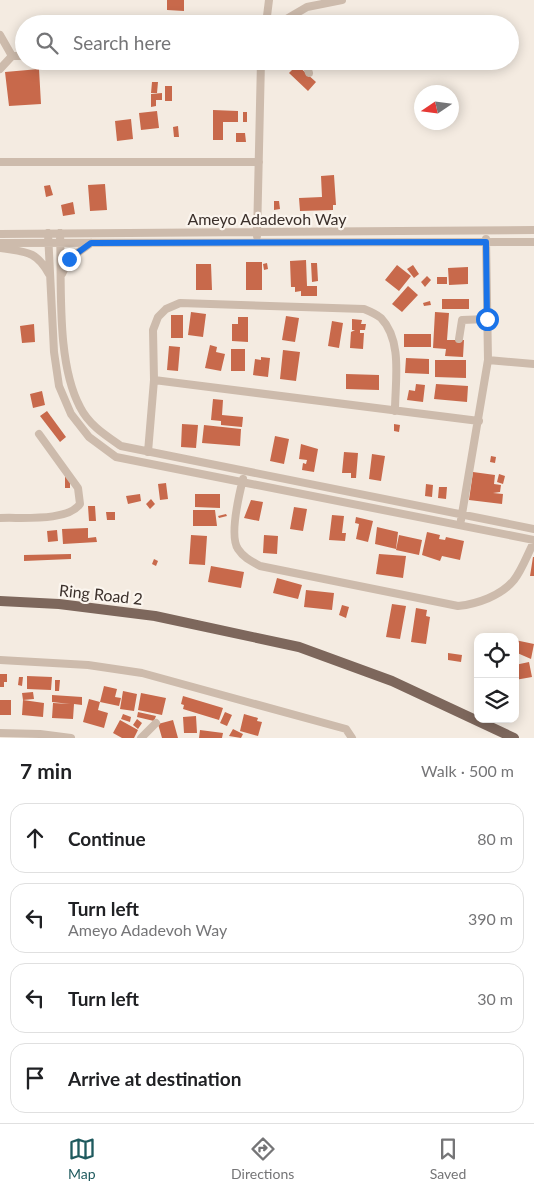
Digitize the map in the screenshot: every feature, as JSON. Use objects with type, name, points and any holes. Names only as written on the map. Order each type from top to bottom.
[{"type":"main road","name":"Ring Road 2","points":[[0,601],[59,604],[155,616],[299,647],[392,681],[514,738]]},
{"type":"street","points":[[267,15],[269,0]]},
{"type":"street","points":[[292,15],[307,8],[342,0]]},
{"type":"street","points":[[0,35],[12,56],[0,69]]},
{"type":"street","points":[[257,243],[260,70]]},
{"type":"street","points":[[0,162],[259,162]]},
{"type":"street","name":"Ameyo Adadevoh Way","points":[[2,232],[48,234],[534,230]]},
{"type":"street","points":[[459,527],[479,421],[488,360],[486,231]]},
{"type":"street","points":[[60,233],[65,351],[68,375],[80,408],[96,429],[121,446],[534,529]]},
{"type":"street","points":[[48,234],[54,352],[59,386],[71,414],[89,437],[116,457],[242,483],[459,527],[534,541],[514,580],[490,597],[474,604],[448,604],[260,566],[246,558],[237,548],[234,535],[242,483],[244,472]]},
{"type":"street","name":"Ameyo Adadevoh Way","points":[[0,244],[534,242]]},
{"type":"street","points":[[61,276],[69,259],[91,243]]},
{"type":"street","points":[[0,248],[35,255],[43,262],[50,276]]},
{"type":"street","points":[[148,452],[154,380],[154,330],[158,317],[166,309],[180,303],[364,308],[380,317],[389,330],[395,346],[395,412]]},
{"type":"street","points":[[459,339],[462,320],[487,319]]},
{"type":"street","points":[[488,360],[534,364]]},
{"type":"street","points":[[154,380],[395,412],[479,421]]},
{"type":"street","points":[[0,518],[63,516],[75,511],[80,504],[78,488],[39,434]]},
{"type":"street","points":[[0,660],[88,665],[142,673],[346,729],[352,738]]},
{"type":"street","points":[[141,738],[156,724]]},
{"type":"street","points":[[0,733],[40,734],[71,738]]},
{"type":"building","points":[[167,0],[184,0],[184,11],[167,10]]},
{"type":"building","points":[[39,70],[41,104],[9,106],[5,72]]},
{"type":"building","points":[[292,70],[303,70],[316,82],[308,91],[289,73]]},
{"type":"building","points":[[152,82],[158,82],[157,93],[151,93]]},
{"type":"building","points":[[165,86],[172,86],[172,101],[165,101]]},
{"type":"building","points":[[162,93],[162,100],[156,100],[156,106],[151,107],[151,94]]},
{"type":"building","points":[[213,110],[238,111],[238,122],[223,122],[223,140],[213,140]]},
{"type":"building","points":[[157,111],[159,128],[141,130],[139,113]]},
{"type":"building","points":[[243,112],[247,112],[247,122],[243,122]]},
{"type":"building","points":[[131,119],[133,139],[117,141],[115,121]]},
{"type":"building","points":[[178,126],[179,137],[174,137],[173,127]]},
{"type":"building","points":[[236,133],[245,133],[246,142],[236,142]]},
{"type":"building","points":[[334,175],[336,205],[333,205],[333,210],[300,211],[299,198],[322,197],[321,176]]},
{"type":"building","points":[[105,184],[107,210],[90,211],[88,185]]},
{"type":"building","points":[[50,185],[53,195],[46,197],[44,186]]},
{"type":"building","points":[[274,201],[279,201],[280,209],[274,210]]},
{"type":"building","points":[[73,202],[75,214],[63,216],[61,205]]},
{"type":"building","points":[[306,260],[307,286],[317,286],[317,296],[301,296],[301,291],[295,292],[295,287],[291,287],[290,261]]},
{"type":"building","points":[[246,262],[262,262],[262,290],[246,290]]},
{"type":"building","points":[[267,263],[268,269],[264,270],[263,264]]},
{"type":"building","points":[[311,263],[317,263],[318,281],[312,282]]},
{"type":"building","points":[[196,264],[211,264],[212,290],[196,290]]},
{"type":"building","points":[[397,265],[411,276],[399,291],[385,280]]},
{"type":"building","points":[[413,265],[419,274],[414,278],[407,269]]},
{"type":"building","points":[[468,267],[468,284],[449,285],[448,268]]},
{"type":"building","points":[[427,276],[431,280],[425,287],[421,282]]},
{"type":"building","points":[[437,277],[447,277],[447,284],[437,284]]},
{"type":"building","points":[[408,286],[418,295],[402,312],[392,304]]},
{"type":"building","points":[[442,299],[469,299],[469,309],[442,309]]},
{"type":"building","points":[[430,301],[431,305],[424,306],[423,303]]},
{"type":"building","points":[[191,312],[206,314],[203,337],[188,335]]},
{"type":"building","points":[[435,312],[449,313],[447,340],[464,340],[463,357],[445,356],[446,349],[433,348]]},
{"type":"building","points":[[171,315],[183,315],[183,338],[171,338]]},
{"type":"building","points":[[286,316],[299,318],[295,342],[282,340]]},
{"type":"building","points":[[238,317],[248,317],[248,342],[232,341],[232,324],[238,324]]},
{"type":"building","points":[[352,319],[362,320],[361,324],[366,324],[365,330],[360,330],[360,333],[364,333],[363,349],[350,348],[351,332],[355,330],[352,330]]},
{"type":"building","points":[[332,321],[343,323],[339,348],[328,346]]},
{"type":"building","points":[[34,324],[35,342],[22,343],[20,326]]},
{"type":"building","points":[[404,334],[431,334],[431,347],[404,347]]},
{"type":"building","points":[[210,345],[217,347],[216,352],[225,354],[221,371],[205,368]]},
{"type":"building","points":[[169,346],[180,347],[178,371],[167,370]]},
{"type":"building","points":[[231,349],[245,349],[245,371],[231,371]]},
{"type":"building","points":[[283,350],[300,352],[296,381],[280,379]]},
{"type":"building","points":[[261,357],[270,358],[268,377],[253,375],[255,359],[261,360]]},
{"type":"building","points":[[406,358],[429,359],[429,374],[405,373]]},
{"type":"building","points":[[435,360],[466,360],[466,378],[435,377]]},
{"type":"building","points":[[346,374],[379,375],[379,390],[346,389]]},
{"type":"building","points":[[416,384],[425,385],[423,402],[407,400],[409,390],[415,391]]},
{"type":"building","points":[[436,384],[468,386],[467,402],[434,399]]},
{"type":"building","points":[[42,391],[45,405],[33,408],[30,394]]},
{"type":"building","points":[[213,399],[223,400],[222,415],[243,417],[242,427],[221,425],[221,421],[211,420]]},
{"type":"building","points":[[47,411],[66,437],[60,442],[40,416]]},
{"type":"building","points":[[182,424],[198,425],[196,448],[181,447]]},
{"type":"building","points":[[394,424],[400,425],[399,432],[394,431]]},
{"type":"building","points":[[204,425],[241,429],[240,446],[202,443]]},
{"type":"building","points":[[275,436],[289,439],[284,464],[270,461]]},
{"type":"building","points":[[301,444],[318,449],[314,472],[302,470],[303,463],[306,464],[307,460],[299,459]]},
{"type":"building","points":[[344,452],[358,453],[356,478],[351,478],[351,473],[342,473]]},
{"type":"building","points":[[372,454],[385,456],[381,481],[369,479]]},
{"type":"building","points":[[491,456],[496,457],[495,463],[490,462]]},
{"type":"building","points":[[473,472],[495,475],[494,484],[501,485],[500,492],[493,493],[503,494],[502,504],[469,500]]},
{"type":"building","points":[[499,474],[505,476],[503,484],[497,482]]},
{"type":"building","points":[[65,476],[70,476],[70,488],[65,488]]},
{"type":"building","points":[[166,483],[168,499],[160,500],[158,484]]},
{"type":"building","points":[[426,484],[433,485],[432,497],[425,496]]},
{"type":"building","points":[[439,487],[447,487],[446,499],[438,498]]},
{"type":"building","points":[[140,494],[141,501],[128,504],[126,496]]},
{"type":"building","points":[[195,494],[220,494],[220,508],[195,507]]},
{"type":"building","points":[[151,499],[155,504],[150,509],[146,504]]},
{"type":"building","points":[[251,500],[263,502],[259,521],[244,518]]},
{"type":"building","points":[[88,506],[95,506],[96,521],[89,521]]},
{"type":"building","points":[[294,507],[307,509],[303,531],[290,529]]},
{"type":"building","points":[[193,510],[215,510],[217,526],[193,526]]},
{"type":"building","points":[[106,512],[115,512],[115,520],[107,520]]},
{"type":"building","points":[[226,514],[227,516],[219,518],[218,516]]},
{"type":"building","points":[[332,515],[344,516],[342,533],[346,533],[345,541],[329,540]]},
{"type":"building","points":[[356,517],[373,521],[368,542],[356,539],[359,524],[355,523]]},
{"type":"building","points":[[377,527],[398,532],[396,549],[375,544]]},
{"type":"building","points":[[88,528],[88,538],[96,537],[97,542],[63,544],[62,529]]},
{"type":"building","points":[[57,530],[58,541],[48,542],[47,531]]},
{"type":"building","points":[[427,532],[440,535],[439,539],[445,540],[446,537],[464,541],[460,560],[442,556],[440,561],[422,555]]},
{"type":"building","points":[[191,535],[207,536],[205,565],[189,564]]},
{"type":"building","points":[[264,535],[278,536],[277,554],[263,553]]},
{"type":"building","points":[[399,535],[422,540],[419,555],[396,550]]},
{"type":"building","points":[[71,554],[71,559],[24,561],[24,555]]},
{"type":"building","points":[[379,554],[406,556],[403,578],[376,574]]},
{"type":"building","points":[[533,557],[534,576],[530,576]]},
{"type":"building","points":[[154,559],[158,561],[156,566],[152,564]]},
{"type":"building","points":[[211,566],[244,572],[241,588],[208,582]]},
{"type":"building","points":[[277,578],[302,585],[298,599],[273,593]]},
{"type":"building","points":[[306,590],[334,593],[332,610],[304,607]]},
{"type":"building","points":[[392,604],[406,606],[400,639],[386,637]]},
{"type":"building","points":[[342,605],[349,607],[346,618],[339,615]]},
{"type":"building","points":[[416,608],[427,610],[426,616],[430,617],[426,644],[411,642]]},
{"type":"building","points":[[519,641],[534,644],[531,659],[519,654]]},
{"type":"building","points":[[448,653],[462,655],[461,662],[448,660]]},
{"type":"building","points":[[529,662],[532,677],[519,679],[519,664]]},
{"type":"building","points":[[0,674],[7,674],[7,682],[4,682],[4,687],[0,687]]},
{"type":"building","points":[[27,676],[52,677],[51,690],[27,689]]},
{"type":"building","points":[[19,677],[23,677],[22,686],[18,685]]},
{"type":"building","points":[[55,680],[60,680],[59,691],[55,691]]},
{"type":"building","points":[[104,686],[117,689],[115,697],[121,698],[119,706],[100,702]]},
{"type":"building","points":[[123,691],[137,694],[134,711],[120,709]]},
{"type":"building","points":[[33,692],[34,699],[23,700],[22,693]]},
{"type":"building","points":[[141,693],[166,698],[162,715],[138,710]]},
{"type":"building","points":[[52,695],[82,697],[82,705],[74,704],[73,719],[52,718],[53,703],[70,704],[52,702]]},
{"type":"building","points":[[183,696],[223,708],[219,720],[183,709],[184,705],[181,704]]},
{"type":"building","points":[[89,699],[100,702],[98,710],[108,713],[104,728],[83,722]]},
{"type":"building","points":[[0,700],[11,700],[11,715],[0,715]]},
{"type":"building","points":[[23,700],[44,703],[43,717],[22,715]]},
{"type":"building","points":[[138,712],[156,716],[154,721],[137,717]]},
{"type":"building","points":[[225,712],[232,715],[227,726],[220,723]]},
{"type":"building","points":[[123,714],[131,717],[130,722],[121,719]]},
{"type":"building","points":[[244,714],[258,718],[257,721],[262,722],[258,736],[240,731]]},
{"type":"building","points":[[196,716],[197,733],[184,733],[183,717]]},
{"type":"building","points":[[137,719],[142,723],[138,729],[133,725]]},
{"type":"building","points":[[120,720],[138,730],[134,738],[122,738],[113,733]]},
{"type":"building","points":[[173,720],[178,738],[162,738],[158,724]]},
{"type":"building","points":[[233,729],[243,734],[241,738],[229,736]]},
{"type":"building","points":[[200,730],[223,733],[222,738],[199,738]]},
{"type":"route","points":[[69,259],[91,243],[486,242],[487,319]]}]
